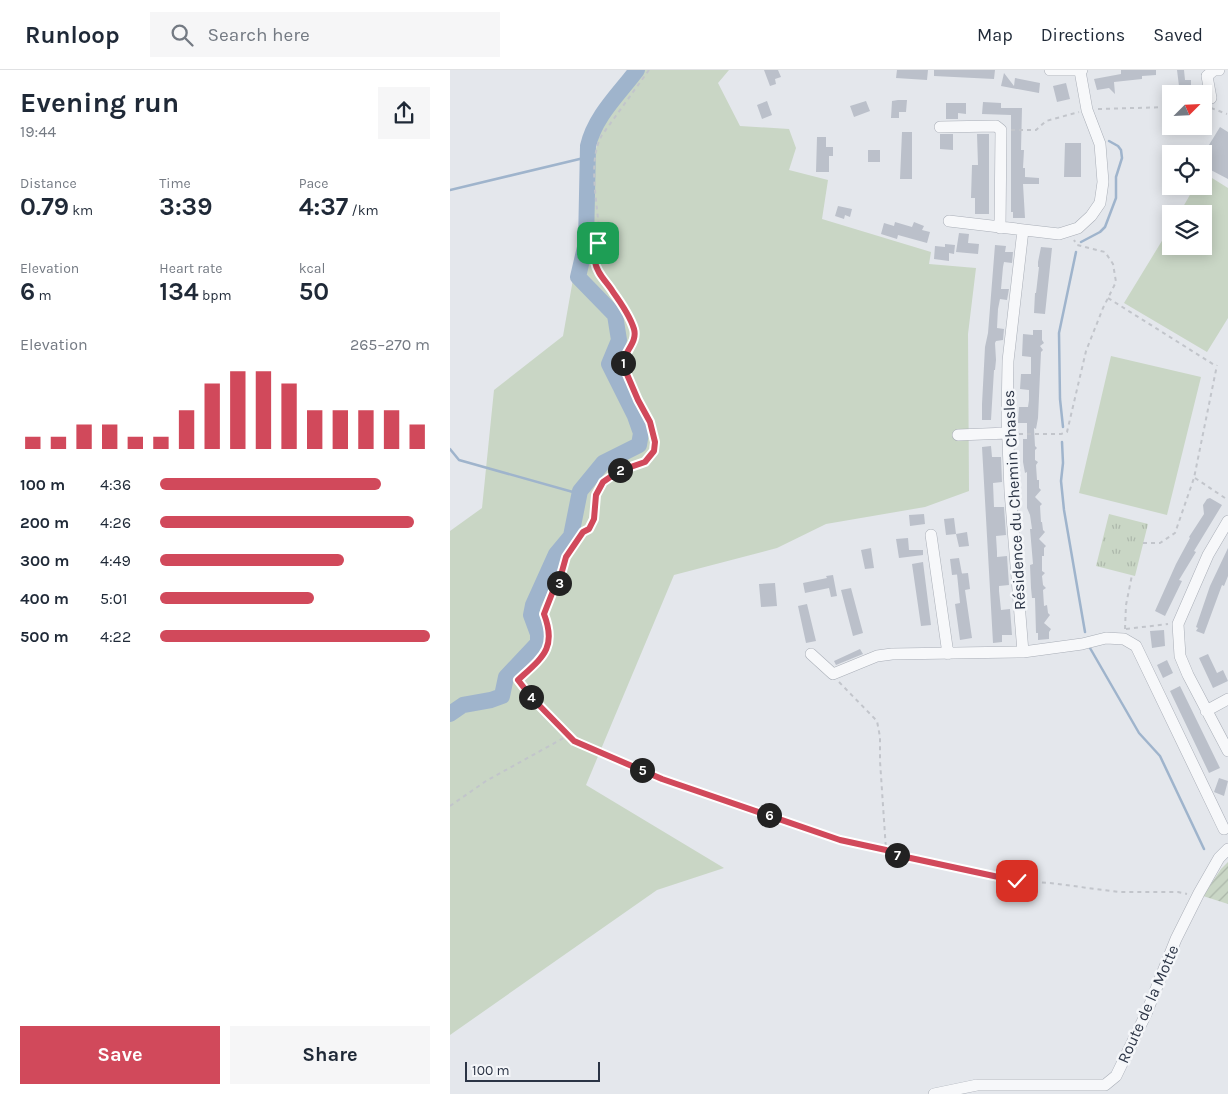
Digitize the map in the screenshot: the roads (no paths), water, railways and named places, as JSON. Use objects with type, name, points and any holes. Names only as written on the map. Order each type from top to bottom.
[{"type":"street","points":[[949,221],[1059,234],[1078,228],[1092,216],[1100,202],[1103,182],[1100,144],[1087,110],[1081,70],[1050,70]]},
{"type":"street","points":[[1208,85],[1207,76],[1214,70],[1219,70]]},
{"type":"street","points":[[940,127],[996,126],[1001,130],[1000,228]]},
{"type":"street","name":"Résidence du Chemin Chasles","points":[[1023,230],[1008,360],[1010,491],[1023,652]]},
{"type":"street","points":[[958,435],[1008,433]]},
{"type":"street","points":[[1228,521],[1208,555],[1178,624],[1180,656],[1206,711],[1228,751]]},
{"type":"street","points":[[931,535],[948,654]]},
{"type":"street","points":[[811,654],[833,674],[877,656],[892,654],[1023,652],[1082,644],[1106,638],[1124,639],[1136,646],[1227,828]]},
{"type":"street","points":[[1206,711],[1228,699]]},
{"type":"street","name":"Route de la Motte","points":[[934,1094],[977,1085],[1105,1085],[1116,1076],[1146,1014],[1176,939],[1218,858],[1228,849]]},
{"type":"waterway","points":[[450,714],[463,705],[502,696],[506,677],[538,643],[538,634],[531,615],[533,605],[556,554],[571,536],[580,491],[603,463],[639,445],[641,433],[635,416],[609,364],[619,340],[615,315],[578,277],[586,243],[588,146],[591,135],[602,115],[637,70]]},
{"type":"waterway","points":[[1081,242],[1100,232],[1105,227],[1116,198],[1116,177],[1122,158],[1121,150],[1118,146],[1109,141]]},
{"type":"waterway","points":[[450,190],[588,157]]},
{"type":"waterway","points":[[1063,427],[1060,399],[1059,333],[1076,252]]},
{"type":"waterway","points":[[1062,442],[1063,463],[1061,481],[1064,510],[1085,632]]},
{"type":"waterway","points":[[450,449],[459,460],[580,494]]},
{"type":"waterway","points":[[1090,648],[1139,733],[1160,756],[1204,849]]}]
